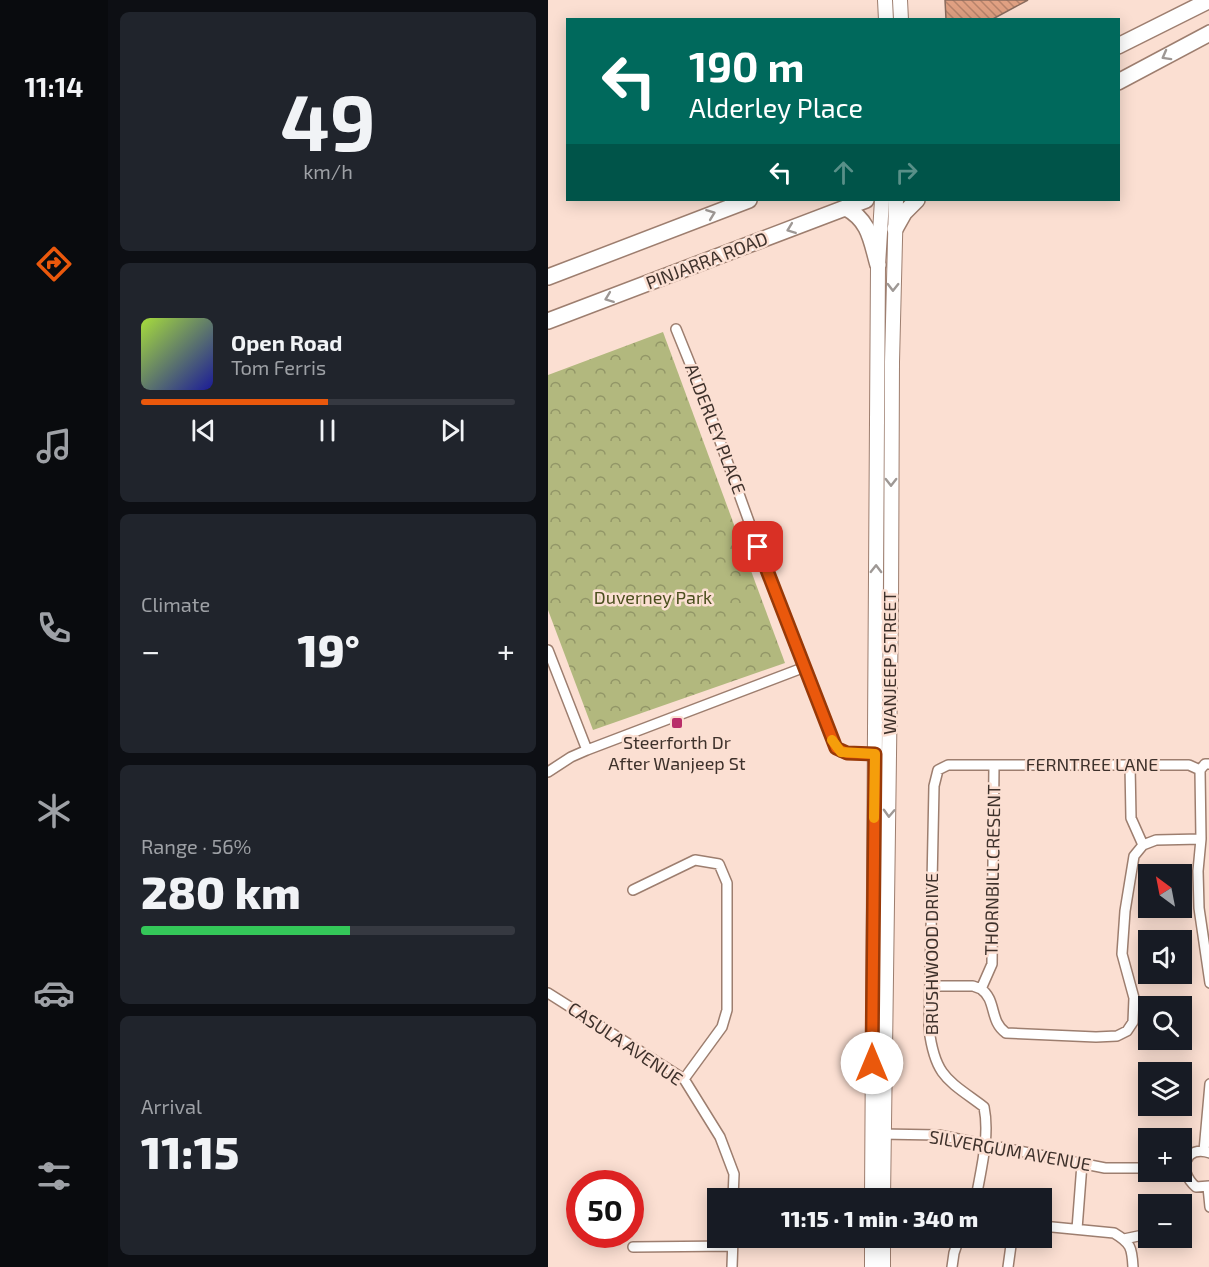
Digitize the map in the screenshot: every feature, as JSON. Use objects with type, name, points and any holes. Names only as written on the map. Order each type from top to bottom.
[{"type":"main road","points":[[885,0],[886,18]]},
{"type":"main road","points":[[900,0],[901,18]]},
{"type":"main road","points":[[1120,45],[1210,0]]},
{"type":"main road","points":[[1120,81],[1210,33]]},
{"type":"main road","points":[[548,277],[746,201]]},
{"type":"main road","name":"PINJARRA ROAD","points":[[548,321],[864,201]]},
{"type":"main road","name":"WANJEEP STREET","points":[[873,1188],[877,1135],[890,754],[885,361],[878,265],[882,201]]},
{"type":"main road","name":"WANJEEP STREET","points":[[881,1188],[877,1135],[875,754],[885,361],[896,201]]},
{"type":"main road","points":[[895,229],[904,213],[916,201]]},
{"type":"main road","points":[[846,208],[857,214],[865,223],[878,265]]},
{"type":"main road","points":[[872,1248],[872,1267]]},
{"type":"main road","points":[[883,1248],[883,1267]]},
{"type":"street","name":"ALDERLEY PLACE","points":[[676,329],[836,748],[847,753],[890,754]]},
{"type":"street","points":[[548,650],[587,750]]},
{"type":"street","points":[[548,772],[587,750],[805,667]]},
{"type":"street","points":[[1210,764],[1205,764],[1200,770],[1201,839],[1198,871],[1210,983]]},
{"type":"street","name":"FERNTREE LANE","points":[[948,765],[1189,765],[1200,770]]},
{"type":"street","name":"BRUSHWOOD DRIVE","points":[[948,765],[938,770],[934,786],[929,1029],[932,1050],[940,1069],[953,1085],[984,1107],[985,1145],[978,1188]]},
{"type":"street","name":"THORNBILL CRESENT","points":[[981,989],[992,964],[994,765]]},
{"type":"street","points":[[1130,765],[1131,818],[1143,845]]},
{"type":"street","points":[[930,986],[973,986],[981,989],[989,996],[994,1020],[1006,1033],[1096,1037],[1117,1036],[1127,1031],[1133,1022],[1134,998],[1122,954],[1125,911],[1134,856],[1143,845],[1156,840],[1201,839]]},
{"type":"street","points":[[633,890],[695,860],[719,864],[727,883],[727,1010],[722,1027],[684,1079]]},
{"type":"street","name":"CASULA AVENUE","points":[[548,993],[684,1079],[720,1137],[734,1174],[733,1188]]},
{"type":"street","points":[[1206,1152],[1210,1084]]},
{"type":"street","name":"SILVERGUM AVENUE","points":[[877,1135],[938,1136],[1105,1168],[1138,1168]]},
{"type":"street","points":[[1077,1230],[1082,1164]]},
{"type":"street","points":[[1190,1182],[1196,1187],[1209,1186],[1210,1207]]},
{"type":"street","points":[[1052,1227],[1114,1233],[1124,1239],[1132,1251],[1133,1267]]},
{"type":"street","points":[[1124,1239],[1138,1236]]},
{"type":"street","points":[[644,1246],[707,1243]]},
{"type":"street","points":[[732,1248],[732,1267]]},
{"type":"street","points":[[952,1267],[956,1248]]},
{"type":"street","points":[[1008,1267],[1011,1248]]},
{"type":"green space","name":"Duverney Park","points":[[663,332],[785,663],[593,730],[548,610],[548,375]]},
{"type":"building","points":[[945,0],[1028,0],[995,18],[946,18]]},
{"type":"slow traffic","points":[[832,740],[841,752],[875,754],[874,818]]},
{"type":"place","name":"Steerforth Dr After Wanjeep St","points":[[677,723]]},
{"type":"route","points":[[758,547],[836,748],[847,753],[875,754],[872,1063]]}]
